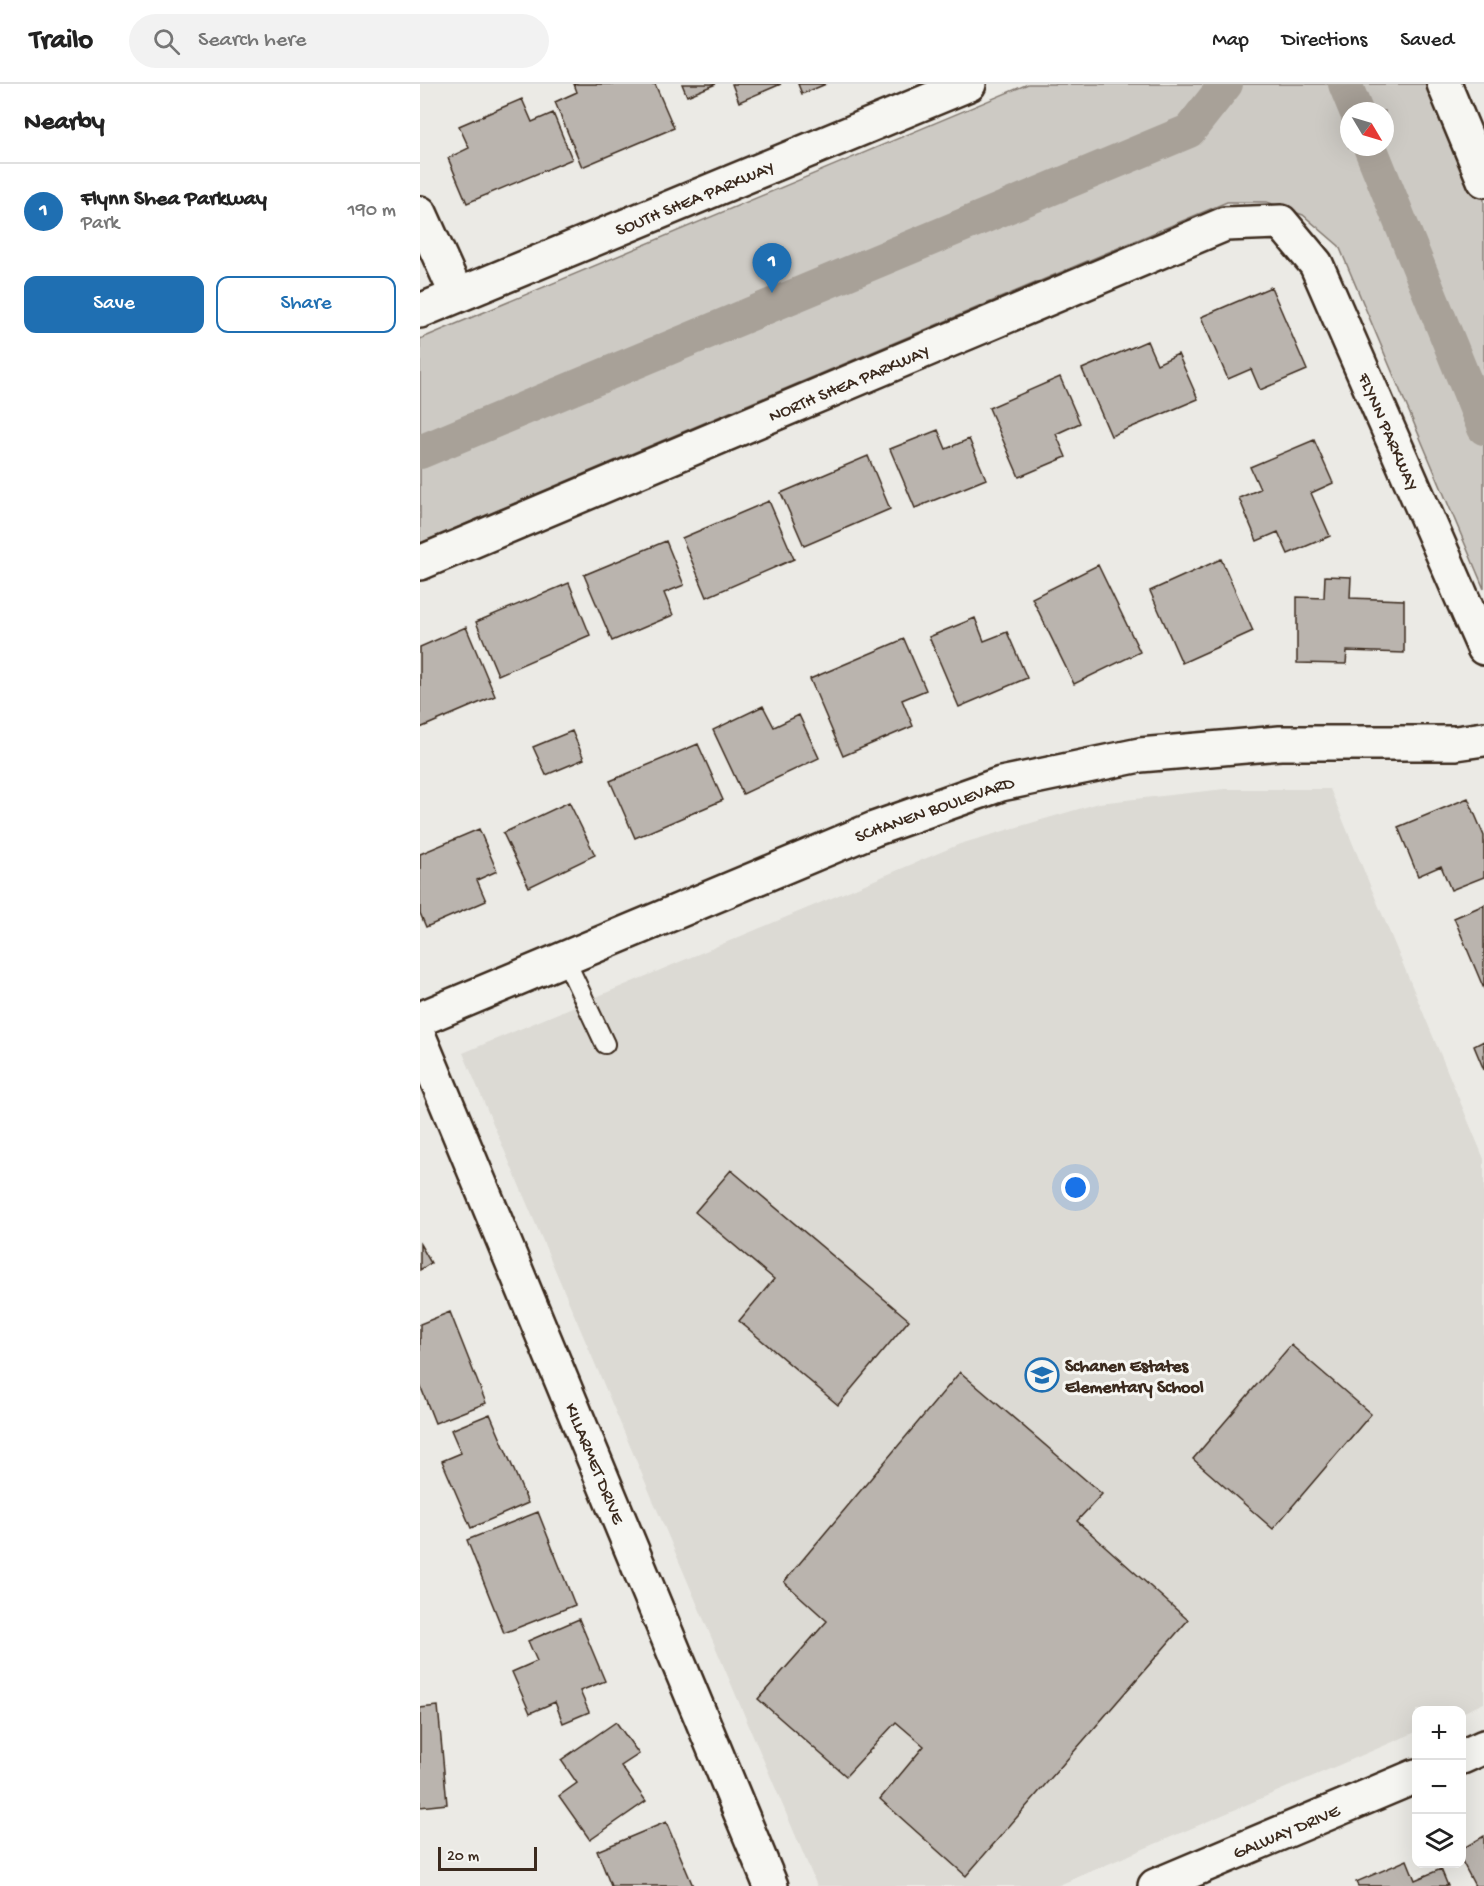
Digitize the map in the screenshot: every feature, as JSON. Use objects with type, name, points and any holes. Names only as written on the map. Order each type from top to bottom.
[{"type":"street","name":"SOUTH SHEA PARKWAY","points":[[420,311],[969,84]]},
{"type":"street","points":[[1444,84],[1484,180]]},
{"type":"street","points":[[420,213],[457,295]]},
{"type":"street","name":"NORTH SHEA PARKWAY","points":[[420,563],[1225,224],[1281,222]]},
{"type":"street","name":"FLYNN PARKWAY","points":[[1281,222],[1316,264],[1484,648]]},
{"type":"street","name":"SCHANEN BOULEVARD","points":[[420,1019],[874,829],[1001,784],[1140,755],[1280,743],[1456,743],[1484,739]]},
{"type":"street","name":"KILLARMET DRIVE","points":[[420,1039],[771,1886]]},
{"type":"street","points":[[1466,1755],[1484,1747]]},
{"type":"street","name":"GALWAY DRIVE","points":[[1155,1886],[1412,1778]]},
{"type":"lane","points":[[565,959],[605,1044]]},
{"type":"shaded area","points":[[1028,84],[1435,84],[1484,199],[1484,589],[1339,246],[1303,215],[1267,202],[1227,202],[420,543],[420,339]]},
{"type":"shaded area","name":"Schanen Estates Elementary School","points":[[1225,789],[1330,789],[1484,1159],[1484,1703],[1466,1711],[1466,1706],[1412,1706],[1412,1734],[1057,1886],[817,1886],[463,1053],[960,844],[1099,803]]},
{"type":"building","points":[[574,84],[655,84],[674,128],[582,167],[555,102],[577,92]]},
{"type":"building","points":[[682,84],[716,84],[687,96]]},
{"type":"building","points":[[732,84],[781,84],[739,102]]},
{"type":"building","points":[[798,84],[826,84],[802,94]]},
{"type":"building","points":[[522,99],[532,122],[553,113],[572,159],[467,203],[448,158],[469,148],[459,126]]},
{"type":"building","points":[[1271,287],[1307,370],[1260,390],[1251,369],[1228,379],[1201,317]]},
{"type":"building","points":[[1147,341],[1157,364],[1178,354],[1198,399],[1111,436],[1082,369]]},
{"type":"building","points":[[1060,377],[1080,423],[1056,434],[1066,457],[1019,477],[989,408]]},
{"type":"building","points":[[938,430],[946,449],[969,439],[986,479],[915,508],[890,449]]},
{"type":"building","points":[[1314,440],[1333,483],[1311,493],[1330,536],[1288,554],[1278,532],[1257,541],[1239,498],[1260,489],[1250,467]]},
{"type":"building","points":[[868,456],[890,509],[804,546],[781,493]]},
{"type":"building","points":[[769,501],[794,559],[707,597],[682,538]]},
{"type":"building","points":[[666,541],[684,585],[664,593],[673,615],[612,641],[584,575]]},
{"type":"building","points":[[1221,559],[1253,631],[1182,663],[1150,591]]},
{"type":"building","points":[[1098,565],[1140,652],[1074,684],[1032,598]]},
{"type":"building","points":[[1325,576],[1351,577],[1350,598],[1404,600],[1404,653],[1347,651],[1346,664],[1297,663],[1297,597],[1324,598]]},
{"type":"building","points":[[569,583],[590,635],[498,675],[476,622]]},
{"type":"building","points":[[975,618],[984,641],[1007,632],[1027,678],[959,707],[929,637]]},
{"type":"building","points":[[466,627],[495,696],[420,728],[420,647]]},
{"type":"building","points":[[904,639],[926,690],[902,700],[913,726],[843,756],[810,679]]},
{"type":"building","points":[[763,706],[774,727],[799,715],[819,758],[743,794],[713,730]]},
{"type":"building","points":[[572,731],[584,759],[546,775],[533,747]]},
{"type":"building","points":[[698,744],[723,800],[635,838],[610,781]]},
{"type":"building","points":[[1468,798],[1484,836],[1484,877],[1451,890],[1441,866],[1418,876],[1398,827]]},
{"type":"building","points":[[569,802],[595,855],[529,887],[503,833]]},
{"type":"building","points":[[479,829],[497,871],[477,880],[486,901],[426,927],[420,913],[420,854]]},
{"type":"building","points":[[1484,905],[1484,989],[1454,918]]},
{"type":"building","points":[[1484,1041],[1484,1070],[1474,1046]]},
{"type":"building","points":[[731,1170],[909,1320],[838,1405],[739,1321],[774,1279],[695,1212]]},
{"type":"building","points":[[420,1244],[431,1263],[420,1270]]},
{"type":"building","points":[[450,1312],[486,1403],[435,1423],[420,1385],[420,1324]]},
{"type":"building","points":[[1291,1345],[1371,1414],[1273,1529],[1193,1459]]},
{"type":"building","points":[[960,1372],[1102,1494],[1077,1521],[1188,1620],[966,1876],[880,1799],[924,1746],[896,1722],[846,1776],[758,1699],[827,1621],[784,1582]]},
{"type":"building","points":[[490,1414],[528,1503],[471,1528],[442,1461],[461,1453],[451,1430]]},
{"type":"building","points":[[538,1512],[575,1605],[504,1633],[467,1540]]},
{"type":"building","points":[[579,1619],[605,1681],[580,1691],[589,1712],[563,1723],[555,1702],[530,1713],[512,1672],[537,1661],[528,1641]]},
{"type":"building","points":[[438,1706],[447,1804],[420,1807],[420,1708]]},
{"type":"building","points":[[616,1722],[639,1754],[621,1766],[646,1801],[590,1840],[559,1796],[577,1783],[561,1760]]},
{"type":"building","points":[[666,1822],[693,1886],[611,1886],[597,1851]]},
{"type":"building","points":[[1484,1836],[1484,1886],[1475,1886],[1466,1868],[1466,1847]]},
{"type":"building","points":[[1407,1860],[1415,1880],[1441,1869],[1448,1886],[1358,1886],[1356,1882]]},
{"type":"waterway","points":[[420,452],[1189,131],[1226,84]]},
{"type":"waterway","points":[[1345,84],[1352,102]]},
{"type":"waterway","points":[[1374,156],[1484,428]]},
{"type":"place","name":"Flynn Shea Parkway","points":[[772,293]]},
{"type":"place","name":"Schanen Estates Elementary School","points":[[1042,1375]]}]
